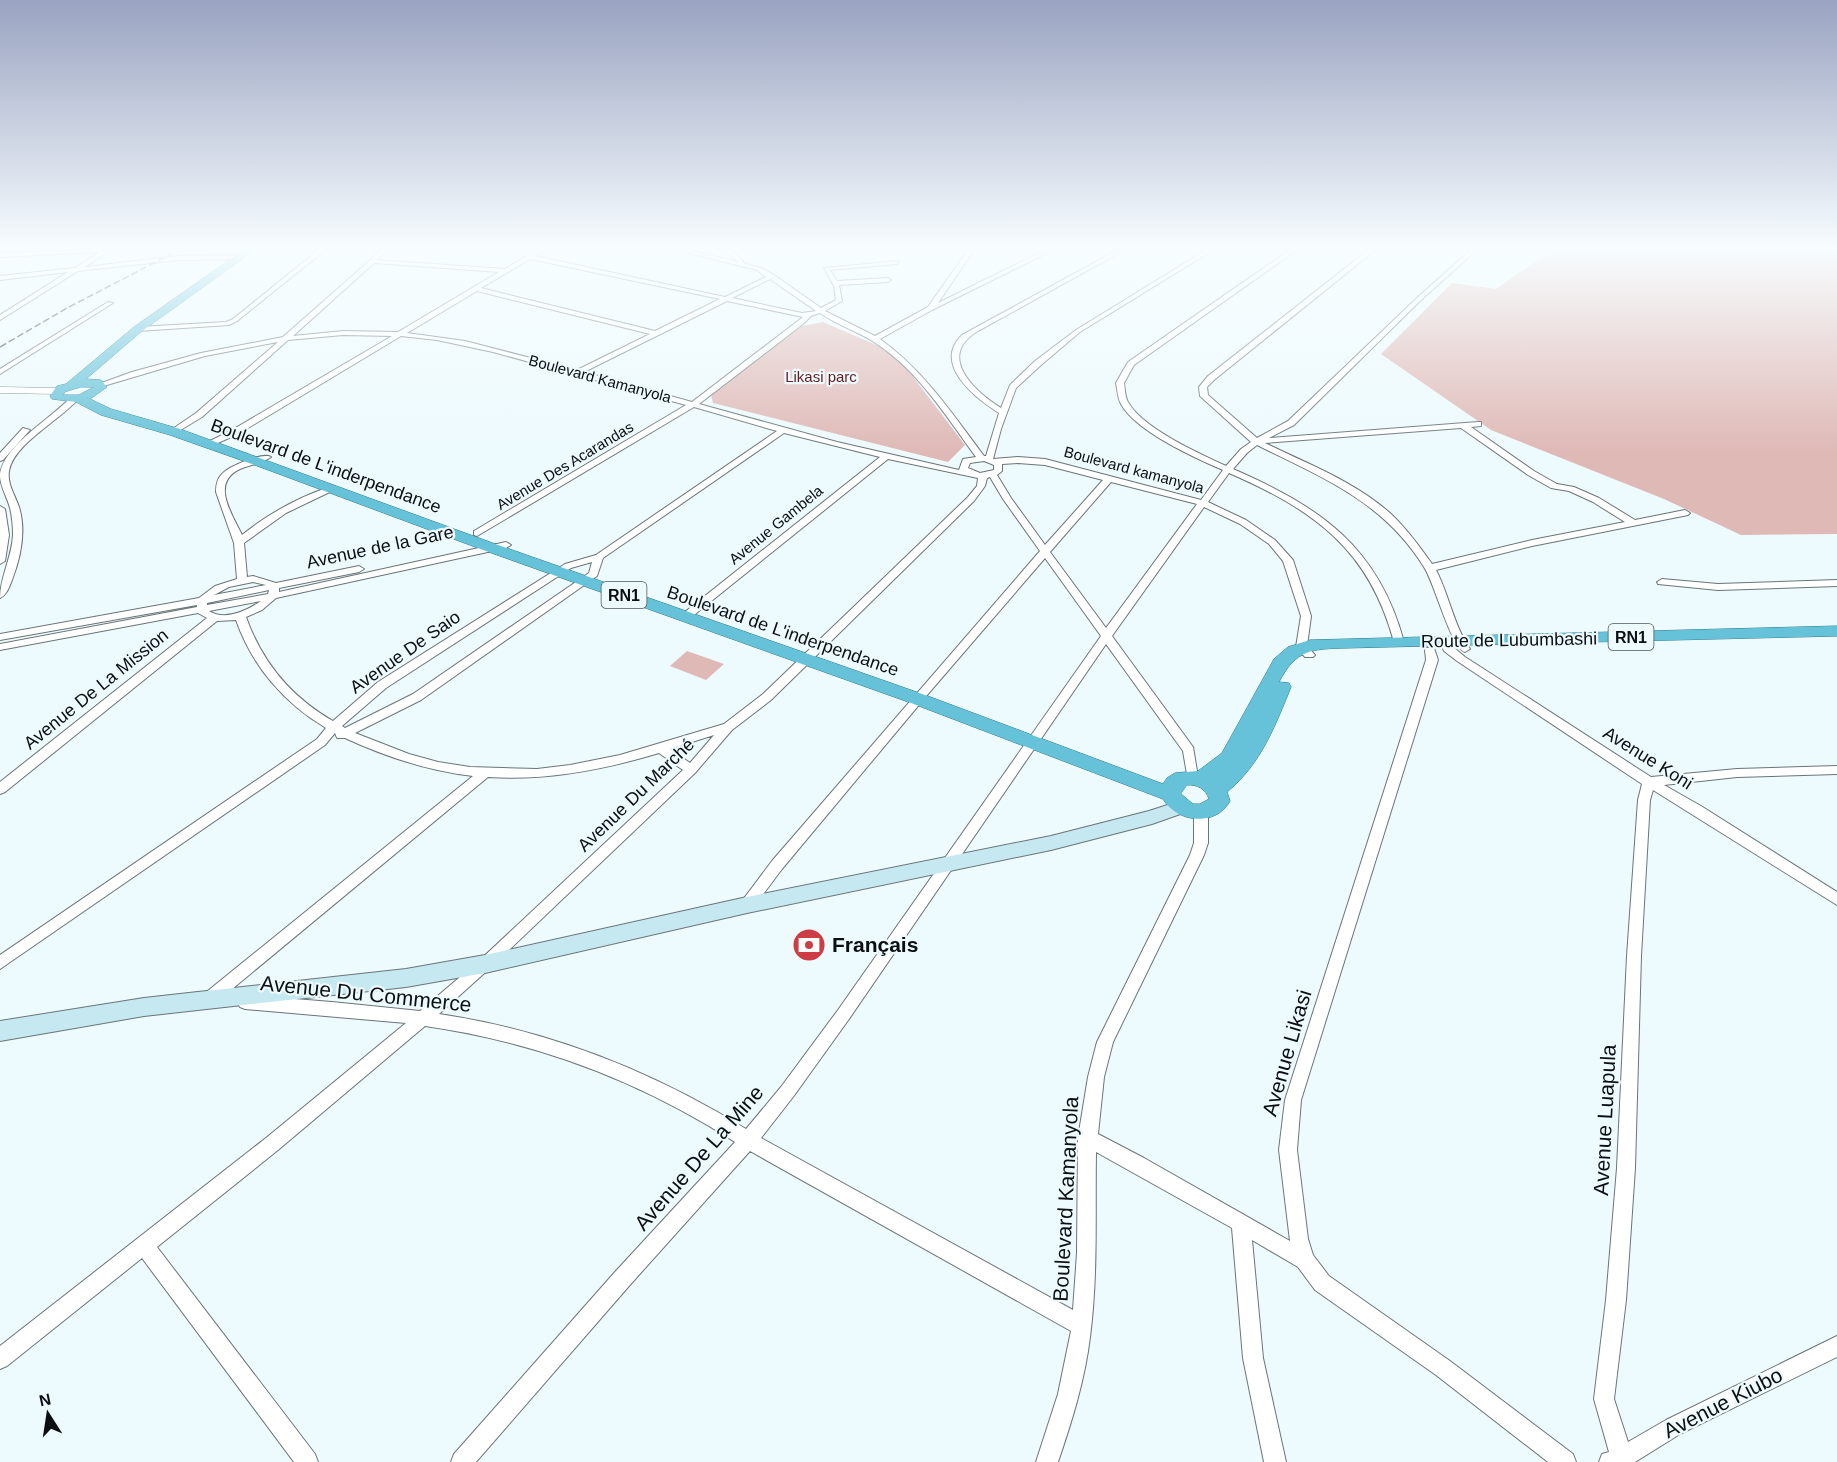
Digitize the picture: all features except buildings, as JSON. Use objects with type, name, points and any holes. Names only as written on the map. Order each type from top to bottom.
[{"type":"highway","points":[[69,394],[138,329],[158,315]]},
{"type":"highway","points":[[69,394],[99,386],[94,377],[101,362]]},
{"type":"highway","name":"Boulevard de L'inderpendance","points":[[99,386],[96,395],[99,400],[489,542]]},
{"type":"highway","name":"Boulevard de L'inderpendance","points":[[69,394],[106,412],[178,429]]},
{"type":"highway","name":"Boulevard de L'inderpendance","points":[[262,459],[333,489],[564,568],[1036,737],[1189,788]]},
{"type":"highway","name":"Route de Lubumbashi","points":[[1300,653],[1837,631]]},
{"type":"highway","name":"Route de Lubumbashi","points":[[1300,653],[1326,644],[1399,642],[1449,646],[1837,639]]},
{"type":"highway","points":[[1189,788],[1232,778],[1249,760],[1300,653]]},
{"type":"highway","points":[[1189,788],[1220,801],[1214,809],[1201,812]]},
{"type":"main road","points":[[0,1031],[99,1014],[382,981],[485,964],[747,905],[949,865],[1107,829],[1189,788]]},
{"type":"street","points":[[0,372],[91,315]]},
{"type":"street","points":[[138,329],[227,324],[241,315]]},
{"type":"street","points":[[178,429],[229,389],[311,315]]},
{"type":"street","points":[[213,442],[235,432],[431,315]]},
{"type":"street","points":[[583,315],[655,333]]},
{"type":"street","points":[[578,372],[692,315]]},
{"type":"street","name":"Avenue Des Acarandas","points":[[202,606],[489,542],[666,420],[694,404],[801,323],[808,315]]},
{"type":"street","points":[[829,315],[875,339],[896,354],[921,379],[999,469],[983,475],[965,471],[964,463],[989,460]]},
{"type":"street","points":[[875,339],[919,315]]},
{"type":"street","points":[[1001,315],[959,342],[957,367],[964,379],[984,401],[1003,412]]},
{"type":"street","points":[[989,460],[1012,387],[1078,331],[1104,315]]},
{"type":"street","points":[[1198,315],[1122,373],[1120,390],[1124,403],[1131,414],[1154,431],[1280,494],[1338,534],[1367,569],[1384,595],[1394,620],[1399,642]]},
{"type":"street","points":[[1290,315],[1211,378],[1203,387],[1204,396],[1256,442],[1342,484],[1387,515],[1408,537],[1430,568],[1441,590],[1449,646]]},
{"type":"street","name":"Avenue De La Mine","points":[[462,1462],[581,1324],[748,1140],[786,1093],[949,865],[1106,637],[1229,468],[1244,451],[1256,442],[1291,423],[1402,315]]},
{"type":"street","name":"Boulevard Kamanyola","points":[[99,386],[214,351],[285,338],[350,333],[398,334],[461,343],[578,372],[885,457],[983,475]]},
{"type":"street","points":[[0,390],[69,394],[69,406],[23,432],[0,458]]},
{"type":"street","points":[[0,595],[8,580],[18,532],[16,512],[5,500],[3,474],[16,451],[40,423]]},
{"type":"street","points":[[1256,442],[1478,424]]},
{"type":"street","points":[[1464,426],[1531,473],[1554,486],[1571,489],[1596,500],[1633,523]]},
{"type":"street","name":"Avenue De Saio","points":[[0,963],[321,742],[333,727],[382,685],[564,568],[598,557],[783,430]]},
{"type":"street","name":"Avenue Gambela","points":[[690,613],[885,457]]},
{"type":"street","points":[[242,580],[239,542],[222,500],[221,488],[224,477],[234,470],[262,459]]},
{"type":"street","name":"Boulevard kamanyola","points":[[989,460],[1045,462],[1203,503],[1243,522],[1272,542],[1288,560],[1306,616],[1300,653]]},
{"type":"street","points":[[983,475],[1007,500],[1046,551],[1189,750],[1189,788]]},
{"type":"street","name":"Avenue Du Marché","points":[[0,1359],[145,1246],[364,1069],[485,964],[691,770],[728,727],[767,697],[971,499],[981,486],[983,475]]},
{"type":"street","points":[[747,905],[777,865],[921,695],[1109,478]]},
{"type":"street","points":[[239,542],[288,506],[333,489]]},
{"type":"street","points":[[0,509],[4,536],[1,556]]},
{"type":"street","points":[[1430,568],[1685,513]]},
{"type":"street","points":[[1,556],[16,548]]},
{"type":"street","points":[[321,742],[346,733],[417,697],[588,577],[598,557]]},
{"type":"street","points":[[0,637],[202,606],[215,617],[240,615],[261,607],[274,591],[263,580],[242,580],[221,587],[202,606],[0,647]]},
{"type":"street","points":[[1662,582],[1718,587],[1837,582]]},
{"type":"street","points":[[240,615],[246,633],[264,667],[282,689],[304,709],[333,727],[376,748],[424,764],[484,774],[551,772],[604,763],[728,727]]},
{"type":"street","name":"Avenue De La Mission","points":[[0,789],[215,617]]},
{"type":"street","name":"Avenue Koni","points":[[1449,646],[1649,782],[1696,809],[1837,899]]},
{"type":"street","name":"Avenue Likasi","points":[[1449,646],[1432,660],[1312,1036],[1290,1117],[1288,1165],[1299,1239],[1305,1260],[1322,1283],[1443,1368],[1565,1462]]},
{"type":"street","points":[[659,747],[691,770]]},
{"type":"street","points":[[1649,782],[1737,773],[1837,770]]},
{"type":"street","points":[[208,1000],[484,774]]},
{"type":"street","name":"Avenue Luapula","points":[[1616,1460],[1604,1399],[1616,1300],[1626,1168],[1634,956],[1644,800],[1649,782]]},
{"type":"street","name":"Boulevard Kamanyola","points":[[1047,1462],[1068,1391],[1082,1326],[1086,1276],[1087,1138],[1093,1088],[1105,1042],[1197,855],[1201,843],[1201,812]]},
{"type":"street","name":"Avenue Du Commerce","points":[[208,1000],[336,1008],[422,1018],[512,1036],[597,1064],[648,1084],[709,1113],[748,1140],[1082,1326]]},
{"type":"street","points":[[1087,1138],[1138,1164],[1305,1260]]},
{"type":"street","points":[[1241,1225],[1253,1358],[1275,1462]]},
{"type":"street","points":[[145,1246],[307,1462]]},
{"type":"street","name":"Avenue Kiubo","points":[[1616,1460],[1673,1427],[1837,1346]]},
{"type":"green space","points":[[1420,315],[1837,315],[1837,534],[1741,535],[1664,499],[1491,430],[1381,354]]},
{"type":"green space","name":"Likasi parc","points":[[823,322],[895,353],[965,445],[948,462],[713,403],[711,394],[802,326]]},
{"type":"green space","points":[[687,651],[724,664],[706,680],[670,666]]},
{"type":"railway","points":[[0,347],[55,315]]},
{"type":"place","name":"Français","points":[[809,945]]}]
